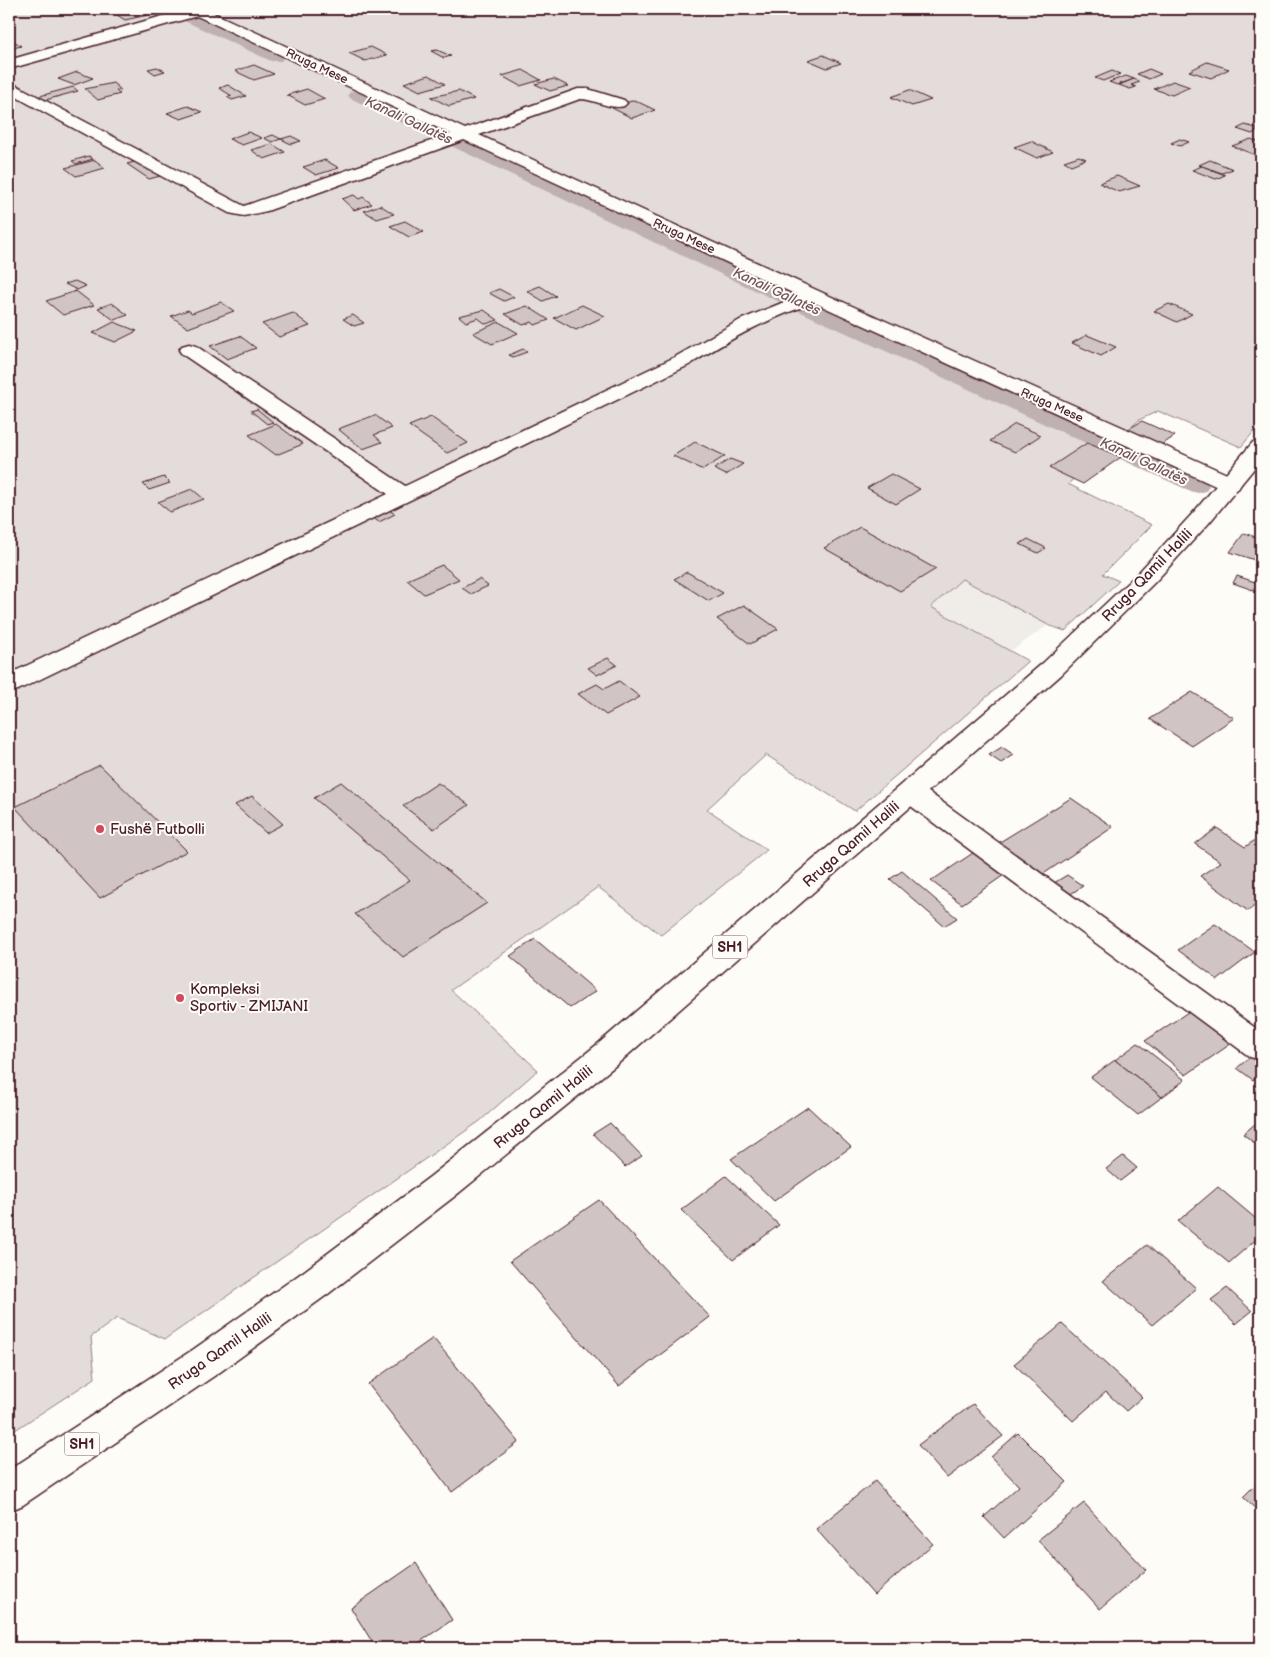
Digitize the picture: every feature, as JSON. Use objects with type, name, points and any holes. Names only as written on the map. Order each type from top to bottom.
[{"type":"street","points":[[9,65],[194,11]]},
{"type":"street","name":"Rruga Mese","points":[[194,11],[810,299],[1230,484]]},
{"type":"street","points":[[9,87],[235,209],[244,211],[262,207],[578,94],[588,94],[619,103]]},
{"type":"street","points":[[9,684],[682,361],[714,341],[780,310],[810,299]]},
{"type":"street","points":[[190,350],[404,495]]},
{"type":"street","name":"Rruga Qamil Halili","points":[[9,1492],[155,1396],[271,1315],[376,1239],[546,1106],[1045,675],[1122,603],[1261,447]]},
{"type":"street","name":"Rruga Qamil Halili","points":[[910,792],[1261,1048]]},
{"type":"shaded area","points":[[9,9],[1261,9],[1261,423],[1241,447],[1158,411],[1139,420],[1068,484],[1152,525],[1103,574],[1119,581],[1065,631],[1048,625],[962,579],[931,607],[1028,661],[855,811],[766,755],[707,809],[767,850],[661,935],[598,887],[451,990],[538,1070],[480,1121],[165,1339],[117,1318],[91,1337],[95,1378],[9,1434]]},
{"type":"shaded area","points":[[734,499],[857,522],[1048,625],[1011,651]]},
{"type":"building","points":[[137,9],[148,15],[125,20],[114,13]]},
{"type":"building","points":[[1033,9],[1061,9],[1048,14]]},
{"type":"building","points":[[10,38],[21,46],[9,49]]},
{"type":"building","points":[[371,47],[387,55],[365,61],[349,53]]},
{"type":"building","points":[[437,50],[451,56],[444,58],[431,51]]},
{"type":"building","points":[[823,55],[841,63],[827,68],[808,60]]},
{"type":"building","points":[[1207,62],[1229,69],[1211,78],[1189,71]]},
{"type":"building","points":[[254,65],[274,74],[254,80],[235,71]]},
{"type":"building","points":[[157,67],[165,71],[155,74],[148,69]]},
{"type":"building","points":[[1149,69],[1161,74],[1149,79],[1137,74]]},
{"type":"building","points":[[523,70],[541,80],[520,86],[502,76]]},
{"type":"building","points":[[1112,71],[1120,74],[1103,81],[1095,78]]},
{"type":"building","points":[[77,72],[93,78],[74,85],[58,79]]},
{"type":"building","points":[[429,75],[445,84],[420,91],[404,83]]},
{"type":"building","points":[[1126,76],[1134,79],[1117,85],[1109,82]]},
{"type":"building","points":[[554,79],[568,86],[550,91],[535,84]]},
{"type":"building","points":[[1134,79],[1140,82],[1131,85],[1136,87],[1130,89],[1119,85]]},
{"type":"building","points":[[1173,81],[1190,87],[1172,95],[1154,89]]},
{"type":"building","points":[[113,83],[121,90],[116,91],[120,94],[98,100],[85,89]]},
{"type":"building","points":[[228,85],[246,96],[232,100],[227,97],[232,96],[219,88]]},
{"type":"building","points":[[73,87],[78,91],[42,101],[36,97]]},
{"type":"building","points":[[307,89],[325,99],[305,105],[287,95]]},
{"type":"building","points":[[909,90],[931,100],[912,106],[891,97]]},
{"type":"building","points":[[459,91],[474,99],[449,106],[431,97]]},
{"type":"building","points":[[634,100],[655,110],[632,118],[612,108]]},
{"type":"building","points":[[188,106],[202,112],[181,119],[167,113]]},
{"type":"building","points":[[1245,125],[1260,129],[1252,134],[1237,129]]},
{"type":"building","points":[[248,132],[262,138],[242,145],[229,139]]},
{"type":"building","points":[[273,135],[281,139],[272,142],[264,138]]},
{"type":"building","points":[[291,136],[301,141],[291,144],[281,139]]},
{"type":"building","points":[[1180,139],[1189,142],[1180,146],[1171,143]]},
{"type":"building","points":[[1251,139],[1261,143],[1261,155],[1258,156],[1232,146]]},
{"type":"building","points":[[1031,141],[1053,152],[1037,158],[1014,147]]},
{"type":"building","points":[[272,144],[285,152],[264,159],[251,150]]},
{"type":"building","points":[[89,156],[93,159],[76,164],[72,161]]},
{"type":"building","points":[[1079,156],[1086,159],[1071,165],[1064,161]]},
{"type":"building","points":[[95,160],[105,168],[76,176],[65,168]]},
{"type":"building","points":[[141,160],[164,175],[149,179],[127,164]]},
{"type":"building","points":[[325,160],[339,168],[316,175],[303,167]]},
{"type":"building","points":[[1210,160],[1233,169],[1222,173],[1199,165]]},
{"type":"building","points":[[1202,166],[1225,175],[1216,179],[1192,170]]},
{"type":"building","points":[[1117,176],[1140,186],[1119,192],[1099,183]]},
{"type":"building","points":[[354,195],[359,199],[363,197],[372,204],[354,210],[342,199]]},
{"type":"building","points":[[380,205],[394,214],[377,219],[364,211]]},
{"type":"building","points":[[405,221],[424,232],[409,237],[390,226]]},
{"type":"building","points":[[75,281],[86,286],[77,290],[65,284]]},
{"type":"building","points":[[540,286],[556,296],[543,301],[527,291]]},
{"type":"building","points":[[499,289],[514,297],[504,301],[489,293]]},
{"type":"building","points":[[76,291],[94,305],[63,315],[46,301]]},
{"type":"building","points":[[221,302],[234,311],[188,328],[171,316],[188,310],[192,313]]},
{"type":"building","points":[[112,303],[128,315],[114,320],[98,308]]},
{"type":"building","points":[[1169,304],[1192,314],[1177,322],[1154,311]]},
{"type":"building","points":[[582,305],[605,316],[576,330],[554,318]]},
{"type":"building","points":[[527,306],[549,320],[535,325],[532,322],[523,325],[505,314]]},
{"type":"building","points":[[484,310],[498,320],[486,324],[478,318],[466,322],[459,316]]},
{"type":"building","points":[[293,313],[310,326],[279,337],[262,324]]},
{"type":"building","points":[[353,315],[364,323],[354,326],[343,319]]},
{"type":"building","points":[[114,322],[137,331],[115,342],[93,333]]},
{"type":"building","points":[[499,322],[518,333],[492,344],[473,333]]},
{"type":"building","points":[[1087,335],[1116,347],[1101,356],[1072,343]]},
{"type":"building","points":[[240,336],[256,348],[227,359],[210,346]]},
{"type":"building","points":[[523,349],[527,352],[513,357],[509,355]]},
{"type":"building","points":[[257,409],[273,422],[267,424],[251,411]]},
{"type":"building","points":[[375,415],[392,428],[374,435],[382,442],[363,449],[338,429]]},
{"type":"building","points":[[431,417],[468,443],[447,453],[409,426]]},
{"type":"building","points":[[1142,421],[1175,436],[1158,447],[1125,431]]},
{"type":"building","points":[[276,424],[303,444],[276,455],[249,435]]},
{"type":"building","points":[[1015,424],[1041,435],[1015,452],[990,441]]},
{"type":"building","points":[[695,442],[725,456],[703,470],[673,456]]},
{"type":"building","points":[[1087,443],[1121,457],[1083,484],[1049,468]]},
{"type":"building","points":[[730,459],[743,464],[726,475],[714,469]]},
{"type":"building","points":[[891,474],[920,489],[896,504],[867,488]]},
{"type":"building","points":[[164,477],[170,483],[149,490],[143,484]]},
{"type":"building","points":[[192,489],[204,499],[170,512],[158,502]]},
{"type":"building","points":[[386,508],[395,514],[379,522],[370,516]]},
{"type":"building","points":[[860,527],[936,569],[900,591],[824,548]]},
{"type":"building","points":[[1244,533],[1261,539],[1261,562],[1230,552]]},
{"type":"building","points":[[1028,539],[1046,548],[1038,553],[1020,544]]},
{"type":"building","points":[[442,565],[459,579],[424,594],[407,580]]},
{"type":"building","points":[[687,572],[723,593],[709,601],[674,579]]},
{"type":"building","points":[[1237,576],[1258,583],[1253,590],[1233,583]]},
{"type":"building","points":[[479,579],[488,586],[471,594],[462,588]]},
{"type":"building","points":[[744,605],[778,629],[750,644],[717,619]]},
{"type":"building","points":[[608,658],[617,665],[597,675],[588,668]]},
{"type":"building","points":[[619,681],[640,697],[606,715],[578,694],[597,684],[604,689]]},
{"type":"building","points":[[1192,692],[1234,718],[1192,746],[1150,719]]},
{"type":"building","points":[[1002,747],[1014,755],[1001,763],[989,755]]},
{"type":"building","name":"Fushë Futbolli","points":[[100,765],[187,851],[100,898],[15,807]]},
{"type":"building","points":[[341,782],[487,903],[403,957],[355,914],[410,880],[314,798]]},
{"type":"building","points":[[438,783],[469,805],[434,829],[403,806]]},
{"type":"building","points":[[252,796],[283,824],[266,833],[235,805]]},
{"type":"building","points":[[1071,798],[1113,827],[1039,877],[995,845]]},
{"type":"building","points":[[1217,828],[1245,847],[1261,836],[1261,901],[1248,911],[1200,876],[1221,862],[1195,844]]},
{"type":"building","points":[[976,851],[1007,873],[962,904],[931,881]]},
{"type":"building","points":[[902,871],[957,918],[944,926],[890,879]]},
{"type":"building","points":[[1067,875],[1083,886],[1069,895],[1054,883]]},
{"type":"building","points":[[1215,924],[1255,952],[1218,980],[1178,950]]},
{"type":"building","points":[[535,939],[596,991],[570,1008],[510,956]]},
{"type":"building","points":[[1191,1010],[1232,1043],[1186,1075],[1145,1041]]},
{"type":"building","points":[[1138,1043],[1185,1080],[1162,1097],[1115,1060]]},
{"type":"building","points":[[1256,1052],[1261,1055],[1261,1073],[1253,1080],[1237,1068]]},
{"type":"building","points":[[1115,1060],[1162,1097],[1138,1115],[1091,1077]]},
{"type":"building","points":[[808,1107],[851,1147],[774,1201],[731,1159]]},
{"type":"building","points":[[1261,1119],[1261,1148],[1243,1134]]},
{"type":"building","points":[[610,1123],[642,1156],[625,1167],[593,1134]]},
{"type":"building","points":[[1123,1156],[1137,1168],[1120,1181],[1106,1169]]},
{"type":"building","points":[[726,1176],[779,1225],[733,1260],[681,1210]]},
{"type":"building","points":[[1218,1187],[1261,1223],[1261,1235],[1229,1263],[1178,1221]]},
{"type":"building","points":[[599,1200],[710,1317],[619,1386],[510,1261]]},
{"type":"building","points":[[1147,1245],[1196,1288],[1152,1325],[1103,1281]]},
{"type":"building","points":[[1227,1288],[1252,1311],[1236,1324],[1211,1300]]},
{"type":"building","points":[[1062,1324],[1142,1397],[1126,1411],[1106,1392],[1073,1421],[1014,1364]]},
{"type":"building","points":[[433,1338],[519,1442],[452,1492],[368,1384]]},
{"type":"building","points":[[973,1404],[1003,1436],[947,1478],[918,1445]]},
{"type":"building","points":[[1018,1433],[1067,1482],[1004,1538],[984,1517],[1019,1486],[991,1457]]},
{"type":"building","points":[[1261,1479],[1261,1514],[1243,1497]]},
{"type":"building","points":[[875,1481],[933,1544],[874,1595],[816,1529]]},
{"type":"building","points":[[1084,1503],[1146,1570],[1100,1609],[1038,1540]]},
{"type":"building","points":[[416,1563],[452,1620],[411,1648],[376,1648],[351,1608]]},
{"type":"waterway","name":"Kanali Gallatës","points":[[170,9],[276,58]]},
{"type":"waterway","name":"Kanali Gallatës","points":[[356,95],[812,310],[1198,486]]},
{"type":"place","name":"Fushë Futbolli","points":[[100,829]]},
{"type":"place","name":"Kompleksi Sportiv - ZMIJANI","points":[[180,998]]}]
